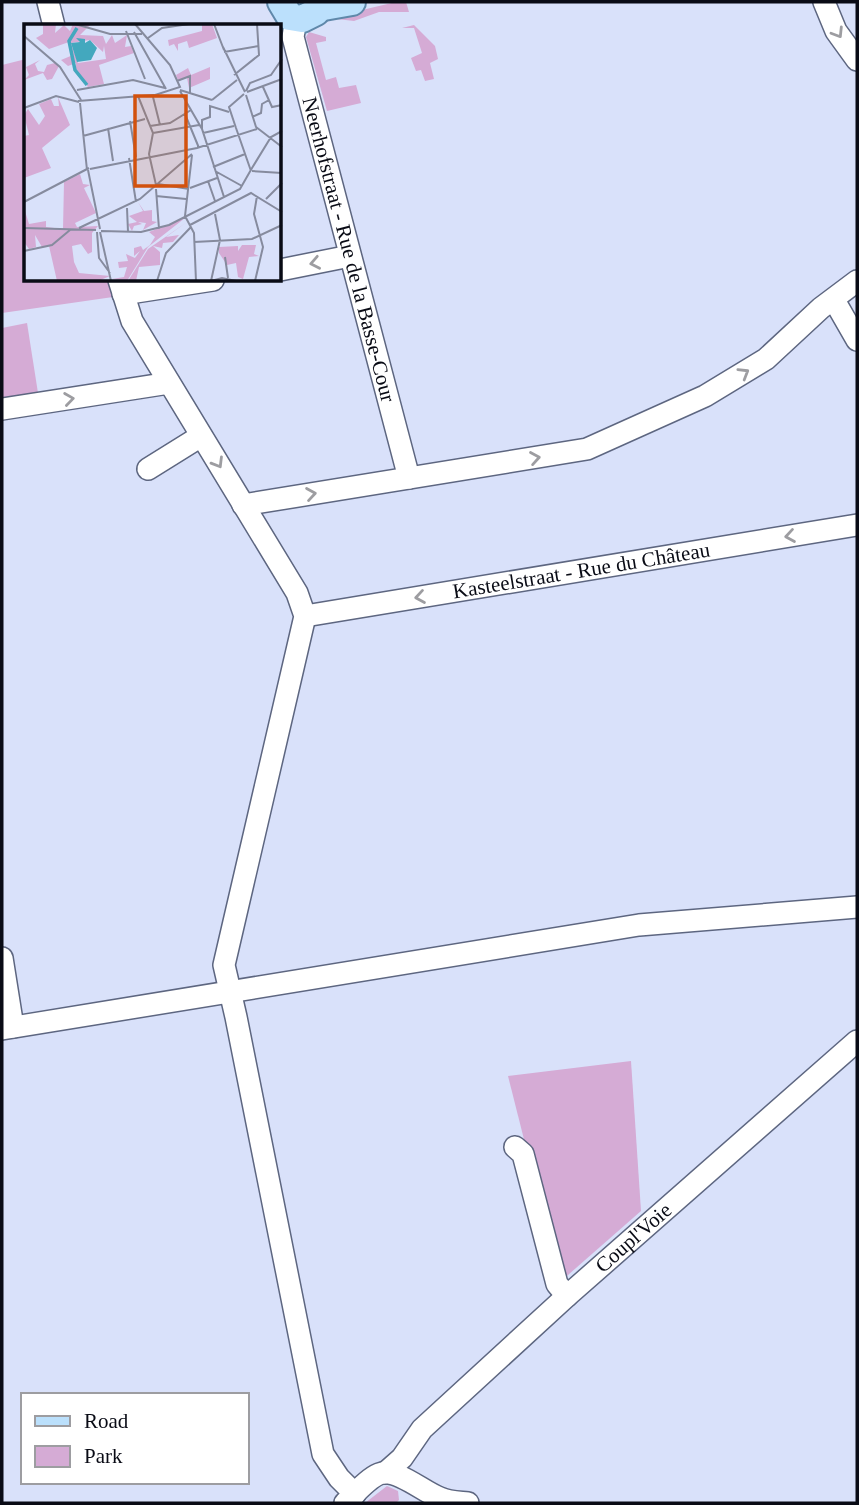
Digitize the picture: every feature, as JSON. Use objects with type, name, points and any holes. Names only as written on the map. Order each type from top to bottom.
[{"type":"main road","points":[[304,7],[352,2]]},
{"type":"street","points":[[48,2],[54,24]]},
{"type":"street","points":[[824,2],[836,31],[857,60]]},
{"type":"street","name":"Neerhofstraat - Rue de la Basse-Cour","points":[[304,7],[293,37],[409,478]]},
{"type":"street","points":[[282,270],[350,256]]},
{"type":"street","points":[[243,505],[587,449],[705,396],[766,359],[821,308],[857,281]]},
{"type":"street","points":[[187,282],[121,287],[132,321],[297,593],[304,616],[224,965],[323,1454],[350,1499]]},
{"type":"street","points":[[834,300],[857,340]]},
{"type":"street","points":[[2,409],[169,383]]},
{"type":"street","points":[[148,469],[201,436]]},
{"type":"street","name":"Kasteelstraat - Rue du Château","points":[[304,616],[857,525]]},
{"type":"street","points":[[2,958],[7,1028],[639,925],[852,907]]},
{"type":"street","name":"Coupl'Voie","points":[[350,1499],[376,1476],[386,1472],[415,1440],[567,1296],[857,1041]]},
{"type":"street","points":[[515,1147],[523,1154],[557,1284],[567,1296]]},
{"type":"street","points":[[412,1494],[415,1440]]},
{"type":"street","points":[[386,1472],[404,1478],[412,1494]]},
{"type":"street","points":[[412,1494],[468,1503]]},
{"type":"green space","points":[[406,2],[409,12],[379,12],[354,21],[328,18]]},
{"type":"green space","points":[[414,25],[435,46],[438,59],[430,63],[434,79],[425,81],[421,70],[416,71],[411,58],[422,53],[414,28],[402,28]]},
{"type":"green space","points":[[309,32],[326,37],[326,41],[316,43],[326,80],[336,77],[339,88],[356,85],[361,103],[327,111],[306,37]]},
{"type":"green space","points":[[24,60],[24,282],[109,282],[113,297],[2,313],[2,65]]},
{"type":"green space","points":[[27,323],[38,393],[2,399],[2,328]]},
{"type":"green space","points":[[631,1061],[641,1211],[560,1282],[508,1076]]},
{"type":"green space","points":[[387,1486],[398,1491],[399,1500],[396,1503],[365,1503]]}]
